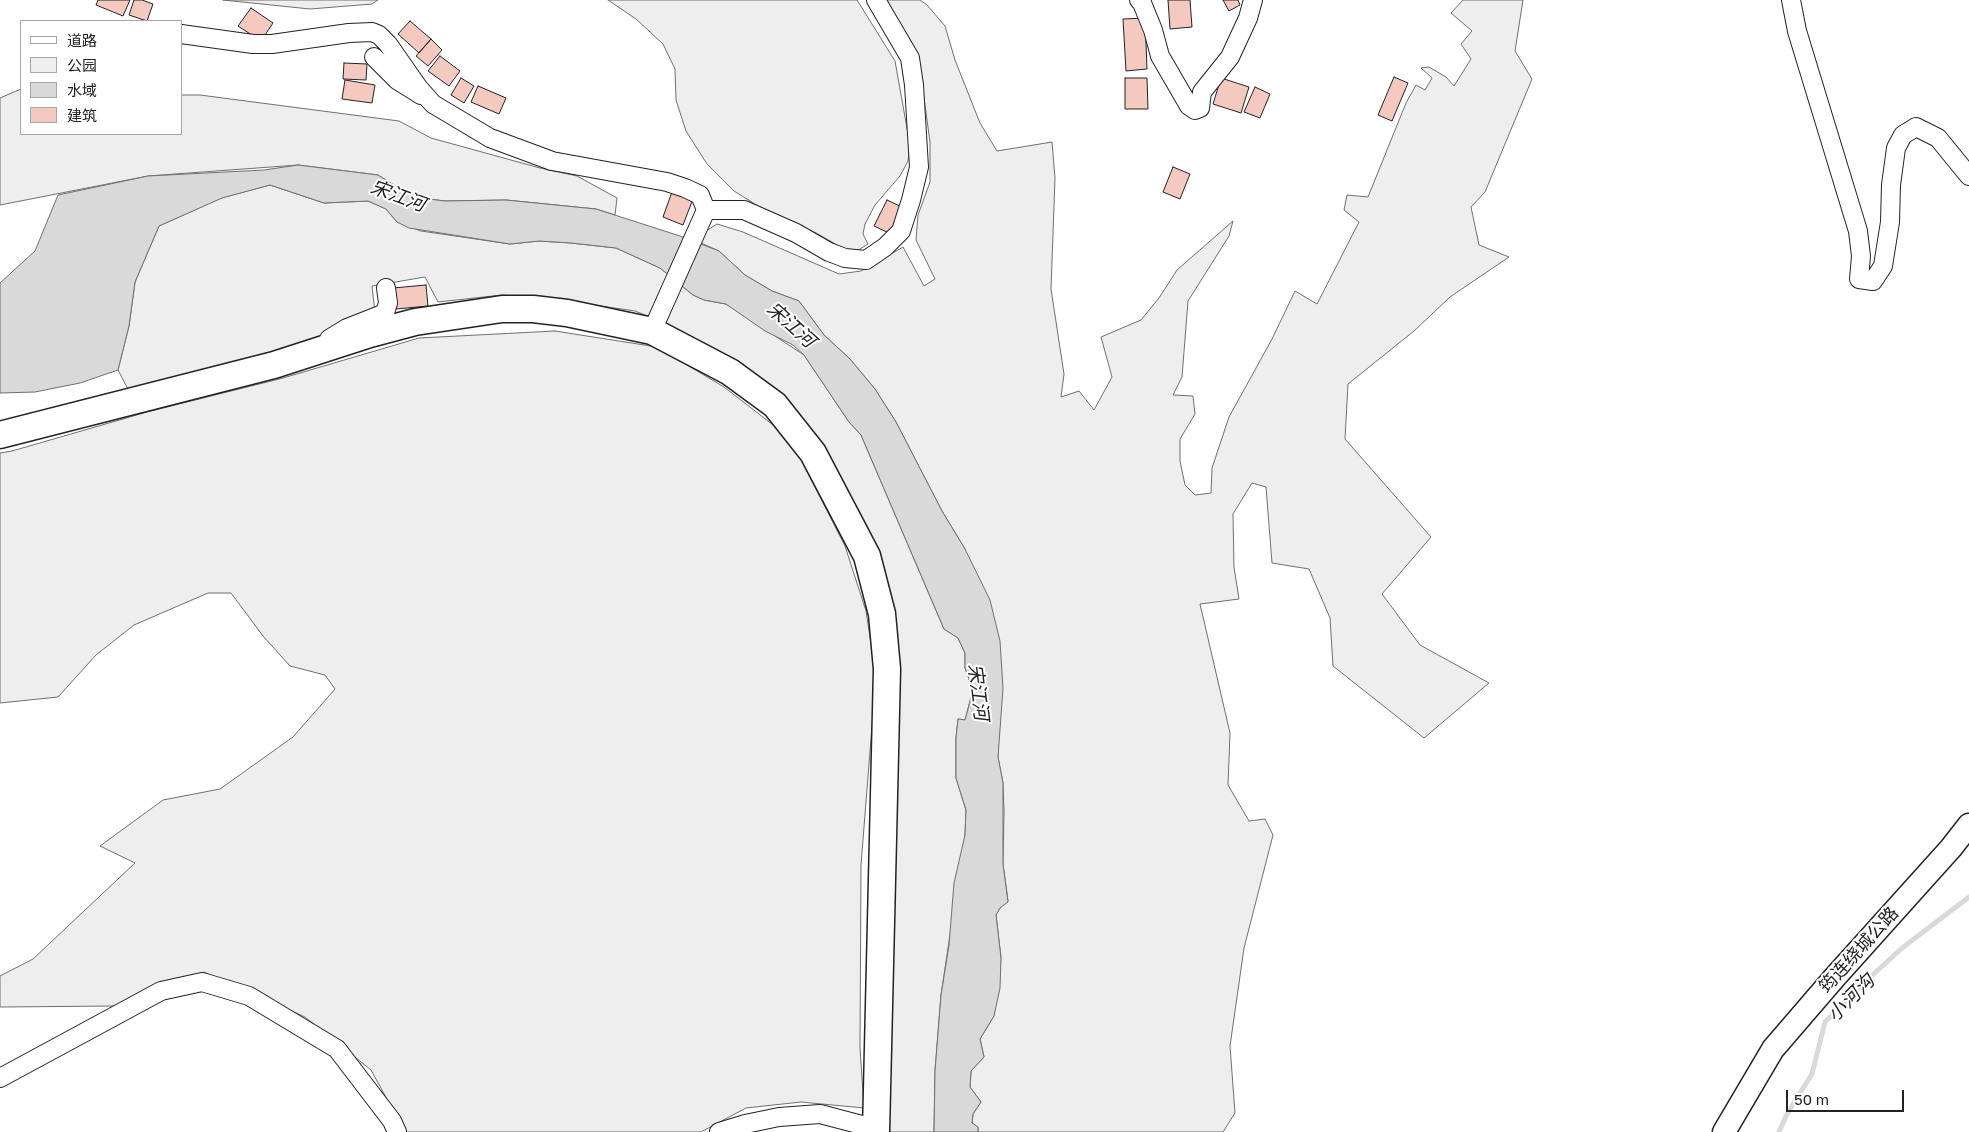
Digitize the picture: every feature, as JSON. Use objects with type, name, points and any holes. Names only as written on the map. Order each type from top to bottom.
[{"type":"highway","points":[[0,436],[274,365],[321,349],[415,322],[502,309],[567,313],[652,331],[730,372],[775,405],[813,453],[867,556],[882,614],[887,669],[876,1130]]},
{"type":"main road","name":"筠连绕城公路","points":[[1724,1132],[1773,1050],[1835,977],[1951,848],[1969,825]]},
{"type":"street","points":[[706,210],[744,210],[796,233],[829,252],[845,258],[866,260],[886,246],[902,231],[919,167],[914,85],[910,58],[876,0]]},
{"type":"street","points":[[1139,0],[1149,21],[1160,56],[1189,106],[1195,110],[1200,108],[1202,92],[1230,57],[1253,0]]},
{"type":"street","points":[[1791,0],[1797,31],[1858,231],[1861,256],[1859,279],[1873,281],[1883,266],[1890,222],[1890,185],[1896,148],[1904,135],[1916,127],[1938,138],[1969,176]]},
{"type":"street","points":[[183,36],[253,44],[272,44],[349,33],[372,32],[379,35],[388,44],[418,87],[430,100]]},
{"type":"street","points":[[374,57],[397,80],[490,138],[570,166],[614,171],[685,188],[700,195],[706,210],[652,331]]},
{"type":"street","points":[[321,349],[331,337],[339,332],[385,314],[388,303],[386,288]]},
{"type":"street","points":[[0,1078],[161,991],[202,982],[249,996],[337,1049],[392,1121],[397,1132]]},
{"type":"street","points":[[719,1132],[779,1117],[820,1114],[876,1130]]},
{"type":"green space","points":[[223,0],[378,0],[372,4],[310,9]]},
{"type":"green space","points":[[608,0],[857,0],[895,61],[910,145],[908,161],[900,176],[875,205],[865,224],[863,234],[868,244],[857,251],[846,250],[816,233],[766,211],[734,191],[707,164],[686,131],[676,100],[675,69],[663,44],[636,19]]},
{"type":"green space","points":[[885,0],[920,0],[927,5],[945,26],[955,60],[980,123],[997,151],[1052,142],[1055,178],[1051,289],[1064,374],[1061,397],[1079,391],[1094,410],[1112,377],[1101,337],[1141,320],[1159,298],[1177,270],[1233,221],[1229,236],[1188,301],[1182,377],[1173,395],[1193,396],[1195,414],[1180,439],[1180,461],[1185,485],[1195,495],[1211,493],[1212,468],[1229,417],[1272,339],[1295,291],[1317,304],[1359,222],[1344,210],[1347,195],[1368,197],[1406,103],[1416,85],[1425,90],[1432,78],[1421,68],[1429,67],[1446,77],[1454,86],[1471,59],[1461,44],[1472,31],[1451,13],[1463,0],[1523,0],[1515,51],[1532,79],[1485,192],[1471,207],[1479,245],[1509,257],[1450,297],[1414,331],[1348,384],[1345,439],[1431,537],[1382,594],[1420,645],[1489,683],[1424,738],[1333,666],[1330,618],[1309,569],[1272,563],[1266,487],[1252,483],[1233,514],[1234,567],[1239,599],[1200,604],[1230,733],[1228,785],[1249,821],[1265,819],[1273,835],[1244,948],[1230,1046],[1235,1113],[1223,1132],[978,1132],[978,1127],[972,1123],[973,1114],[981,1102],[970,1087],[971,1071],[984,1057],[980,1039],[994,1016],[1001,958],[996,915],[1000,908],[1008,901],[1003,864],[1004,811],[1003,783],[998,757],[999,726],[965,549],[942,511],[896,422],[875,389],[850,359],[824,335],[799,301],[772,291],[745,275],[719,251],[701,243],[706,231],[717,224],[743,232],[839,274],[861,271],[903,247],[924,286],[935,279],[916,240],[918,215],[930,182],[930,142],[919,61],[906,34]]},
{"type":"green space","points":[[20,89],[20,135],[182,135],[182,95],[200,95],[399,121],[431,138],[540,168],[577,176],[617,198],[615,215],[596,209],[506,200],[445,201],[429,199],[410,195],[378,175],[298,165],[148,176],[0,205],[0,98]]},
{"type":"green space","points":[[270,185],[324,203],[368,201],[386,209],[397,222],[421,231],[510,244],[539,241],[616,248],[660,268],[693,295],[704,300],[726,304],[804,355],[849,422],[861,435],[944,629],[958,638],[965,653],[965,668],[973,690],[965,720],[958,719],[956,738],[956,778],[966,810],[965,835],[941,995],[935,1071],[934,1132],[886,1132],[891,735],[863,531],[727,358],[667,324],[635,311],[573,302],[502,295],[438,302],[425,277],[372,286],[375,313],[318,344],[129,391],[118,370],[129,326],[135,282],[159,226],[221,198]]},
{"type":"green space","points":[[555,331],[657,347],[724,387],[790,438],[845,546],[866,611],[876,676],[861,865],[860,1048],[864,1108],[801,1102],[746,1108],[701,1132],[405,1132],[371,1070],[305,1017],[204,972],[117,1006],[0,1007],[0,976],[33,959],[135,863],[100,846],[163,800],[220,789],[293,737],[335,689],[325,675],[290,666],[263,636],[231,593],[208,593],[134,625],[96,655],[58,697],[0,703],[0,453],[147,412],[283,378],[419,338]]},
{"type":"water","name":"宋江河","points":[[298,165],[378,175],[410,195],[429,199],[445,201],[506,200],[596,209],[680,236],[719,251],[745,275],[772,291],[799,301],[824,335],[850,359],[875,389],[896,422],[942,511],[965,549],[990,600],[1000,641],[1003,688],[998,757],[1003,783],[1003,864],[1008,902],[1000,908],[996,915],[1001,958],[1000,988],[994,1016],[980,1039],[984,1057],[971,1071],[970,1087],[981,1102],[973,1114],[972,1123],[978,1127],[978,1132],[934,1132],[935,1071],[941,995],[949,945],[954,883],[965,835],[966,810],[956,778],[956,738],[958,719],[965,720],[973,690],[965,668],[965,653],[958,638],[944,629],[861,435],[849,422],[804,355],[793,345],[765,331],[726,304],[704,300],[693,295],[660,268],[616,248],[539,241],[510,244],[409,228],[397,222],[386,209],[368,201],[324,203],[270,185],[222,198],[159,226],[135,282],[129,326],[118,370],[80,383],[35,392],[0,393],[0,283],[35,251],[58,195],[148,176],[264,170]]},
{"type":"building","points":[[98,0],[130,0],[123,16],[96,5]]},
{"type":"building","points":[[134,0],[142,0],[153,4],[147,20],[129,15]]},
{"type":"building","points":[[1168,0],[1190,0],[1192,27],[1170,29]]},
{"type":"building","points":[[1223,0],[1238,0],[1240,5],[1229,11]]},
{"type":"building","points":[[251,8],[273,23],[261,41],[238,26]]},
{"type":"building","points":[[1145,18],[1147,69],[1126,71],[1123,19]]},
{"type":"building","points":[[410,21],[431,39],[419,53],[398,34]]},
{"type":"building","points":[[431,39],[442,50],[428,66],[416,56]]},
{"type":"building","points":[[440,56],[460,71],[449,86],[428,71]]},
{"type":"building","points":[[344,63],[367,64],[366,80],[343,79]]},
{"type":"building","points":[[1394,77],[1408,83],[1392,121],[1378,115]]},
{"type":"building","points":[[461,78],[474,86],[464,103],[451,95]]},
{"type":"building","points":[[1125,78],[1147,78],[1148,109],[1125,109]]},
{"type":"building","points":[[1221,78],[1249,87],[1241,113],[1213,104]]},
{"type":"building","points":[[345,80],[375,85],[372,103],[342,99]]},
{"type":"building","points":[[478,86],[506,98],[499,114],[471,102]]},
{"type":"building","points":[[1255,87],[1270,94],[1260,118],[1244,112]]},
{"type":"building","points":[[1173,167],[1190,174],[1180,199],[1163,192]]},
{"type":"building","points":[[672,192],[693,199],[683,225],[663,217]]},
{"type":"building","points":[[887,200],[904,208],[891,234],[874,226]]},
{"type":"building","points":[[426,285],[428,306],[396,309],[393,288]]},
{"type":"waterway","name":"小河沟","points":[[1779,1132],[1787,1114],[1812,1074],[1825,1022],[1902,948],[1969,897]]}]
